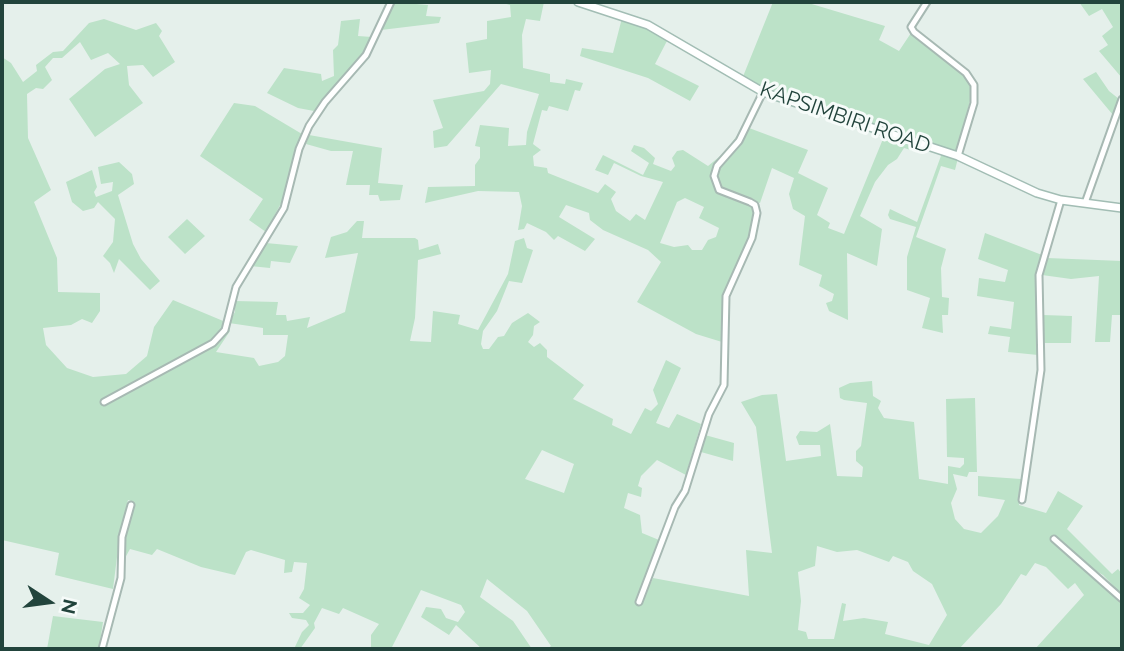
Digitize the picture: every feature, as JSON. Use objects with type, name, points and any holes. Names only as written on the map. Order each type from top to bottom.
[{"type":"street","points":[[104,402],[213,343],[225,330],[236,287],[284,208],[299,149],[309,126],[325,102],[366,55],[391,2]]},
{"type":"street","name":"KAPSIMBIRI ROAD","points":[[578,2],[648,25],[680,41],[738,80],[763,92],[958,156],[1020,187],[1060,200],[1122,208]]},
{"type":"street","points":[[927,2],[911,27],[966,73],[974,85],[974,103],[958,156]]},
{"type":"street","points":[[639,602],[675,507],[685,491],[709,414],[724,385],[726,296],[752,238],[757,213],[752,203],[719,190],[714,176],[718,165],[739,141],[763,92]]},
{"type":"street","points":[[1085,203],[1122,99]]},
{"type":"street","points":[[1022,500],[1041,370],[1039,275],[1060,200]]},
{"type":"street","points":[[102,649],[106,625],[121,578],[122,537],[131,505]]},
{"type":"street","points":[[1054,539],[1122,599]]},
{"type":"green space","points":[[393,2],[428,5],[426,16],[441,17],[439,23],[381,30]]},
{"type":"green space","points":[[499,2],[544,2],[540,21],[526,19],[522,35],[523,68],[550,74],[550,82],[565,84],[566,79],[583,83],[580,91],[575,90],[568,111],[549,106],[547,111],[542,110],[533,144],[541,150],[533,156],[534,166],[547,168],[548,173],[598,193],[605,184],[616,192],[611,199],[616,211],[630,221],[636,214],[645,220],[663,182],[641,176],[614,163],[608,175],[595,170],[603,155],[643,175],[649,163],[631,151],[634,145],[644,148],[655,158],[653,164],[671,171],[675,166],[672,158],[677,151],[683,150],[708,166],[724,153],[742,129],[713,172],[713,181],[719,193],[746,202],[755,210],[751,233],[725,294],[722,342],[696,334],[637,302],[661,262],[648,250],[603,230],[590,220],[589,213],[566,205],[559,217],[595,239],[585,251],[558,236],[554,240],[546,232],[527,223],[524,229],[518,230],[522,206],[519,192],[478,191],[425,203],[428,187],[475,186],[475,165],[480,158],[480,147],[475,146],[480,125],[509,128],[508,146],[526,145],[527,132],[539,94],[501,84],[447,146],[434,148],[433,131],[443,128],[433,100],[484,91],[490,84],[491,70],[469,73],[466,43],[487,39],[487,21],[511,17],[510,5]],"holes":[[[685,198],[704,207],[699,218],[719,228],[716,237],[708,240],[702,250],[692,250],[688,245],[674,247],[660,243],[677,202]]]},
{"type":"green space","points":[[773,2],[805,2],[885,26],[879,40],[899,51],[911,33],[933,48],[963,74],[973,89],[957,153],[742,79]]},
{"type":"green space","points":[[1079,2],[1122,2],[1122,78],[1099,51],[1108,45],[1102,36],[1113,27],[1102,9],[1089,16]]},
{"type":"green space","points":[[622,18],[668,39],[655,64],[699,86],[690,101],[648,78],[580,56],[582,48],[613,53]]},
{"type":"green space","points":[[104,19],[136,30],[156,23],[162,31],[159,36],[175,62],[153,77],[143,65],[127,66],[129,85],[143,103],[95,137],[69,99],[105,69],[120,64],[108,53],[91,60],[80,42],[62,58],[53,58],[45,67],[52,80],[43,89],[36,88],[27,94],[28,138],[51,190],[34,202],[57,258],[58,292],[100,293],[100,311],[92,323],[82,319],[71,325],[43,328],[46,345],[67,368],[93,377],[126,374],[147,356],[154,327],[173,300],[228,323],[235,312],[235,301],[278,302],[276,315],[286,315],[287,321],[310,317],[307,328],[345,312],[358,253],[325,258],[331,237],[347,232],[357,221],[364,221],[362,238],[415,238],[418,240],[419,250],[438,244],[441,254],[418,260],[415,318],[410,341],[431,342],[433,311],[460,315],[458,324],[478,330],[508,274],[515,241],[524,238],[527,248],[533,250],[522,283],[509,281],[497,311],[483,331],[483,349],[489,349],[498,337],[504,336],[512,323],[528,313],[540,322],[534,326],[533,335],[528,342],[534,347],[540,343],[547,350],[547,357],[584,385],[573,399],[613,419],[612,425],[631,434],[645,408],[651,411],[658,404],[653,390],[666,360],[681,368],[656,423],[669,428],[677,414],[701,424],[686,475],[657,460],[641,476],[638,486],[642,488],[641,497],[628,493],[624,508],[640,515],[642,533],[659,540],[637,603],[641,604],[653,578],[749,596],[746,550],[772,553],[756,427],[741,402],[762,395],[777,394],[786,461],[821,456],[820,445],[799,445],[796,437],[800,431],[817,432],[830,424],[837,476],[862,477],[863,467],[856,461],[856,451],[861,446],[867,403],[840,398],[839,388],[850,383],[872,381],[873,396],[881,401],[878,408],[884,418],[914,422],[919,479],[948,484],[948,466],[960,468],[964,464],[964,458],[947,457],[946,399],[975,398],[977,472],[969,472],[967,477],[953,474],[957,489],[951,503],[955,519],[964,529],[981,533],[998,516],[1005,500],[978,496],[978,476],[1021,479],[1019,505],[1046,513],[1058,491],[1083,506],[1067,529],[1112,574],[1118,569],[1122,574],[1122,595],[1103,575],[1082,563],[1069,547],[1060,543],[1081,567],[1101,580],[1122,603],[1122,649],[1035,649],[1084,595],[1075,583],[1068,589],[1046,567],[1035,563],[1026,576],[1021,574],[1001,604],[959,649],[547,649],[551,646],[527,611],[487,579],[480,597],[513,621],[532,649],[482,649],[456,625],[449,635],[421,617],[426,607],[441,609],[446,618],[458,622],[465,612],[461,605],[421,590],[391,649],[371,649],[371,635],[379,624],[343,608],[339,614],[322,608],[314,623],[315,628],[300,649],[294,649],[302,632],[309,625],[306,620],[292,618],[289,613],[303,613],[310,605],[299,598],[304,589],[307,563],[294,562],[292,572],[284,573],[285,560],[251,550],[246,552],[235,575],[201,567],[157,549],[152,555],[130,549],[125,558],[125,536],[134,502],[128,500],[120,533],[113,589],[55,575],[59,553],[2,540],[2,57],[11,63],[23,82],[37,71],[36,65],[53,52],[63,51],[89,23]],"holes":[[[229,323],[263,328],[263,335],[288,335],[285,356],[278,362],[259,366],[254,358],[216,352],[230,331]],[[542,450],[574,464],[564,493],[525,479]],[[817,546],[837,552],[857,550],[889,562],[893,556],[908,562],[913,571],[932,584],[947,615],[929,645],[885,634],[888,622],[864,618],[843,621],[846,604],[842,603],[834,639],[808,639],[806,632],[798,630],[801,601],[798,572],[815,566]]]},
{"type":"green space","points":[[360,19],[358,36],[372,37],[365,53],[314,111],[298,108],[267,93],[284,68],[321,74],[322,81],[334,76],[333,50],[338,45],[341,21]]},
{"type":"green space","points":[[1096,72],[1109,91],[1119,99],[1113,115],[1083,79]]},
{"type":"green space","points":[[234,103],[255,106],[302,134],[289,188],[266,232],[249,220],[263,199],[200,156]]},
{"type":"green space","points":[[749,128],[808,150],[798,173],[828,188],[817,215],[830,223],[828,228],[844,234],[885,134],[916,145],[914,151],[904,148],[897,159],[888,165],[875,182],[860,216],[882,229],[877,266],[847,253],[848,320],[829,311],[826,303],[832,301],[834,294],[819,286],[822,275],[799,265],[805,216],[793,209],[789,194],[794,178],[772,168],[760,203],[723,191],[719,187],[718,171],[742,144]]},
{"type":"green space","points":[[309,135],[382,148],[378,183],[403,185],[400,200],[380,201],[378,195],[369,195],[370,185],[346,185],[353,151],[331,151],[306,144]]},
{"type":"green space","points":[[942,153],[958,158],[955,170],[941,166],[916,237],[946,249],[941,268],[942,297],[949,298],[948,315],[942,315],[943,333],[922,328],[930,298],[907,290],[907,257],[916,227],[890,219],[888,215],[890,209],[917,222]]},
{"type":"green space","points":[[119,162],[132,174],[134,184],[118,195],[133,244],[141,259],[160,281],[150,290],[119,259],[114,273],[103,256],[113,242],[115,219],[98,202],[94,208],[83,211],[72,202],[66,182],[92,170],[97,187],[94,192],[96,197],[112,191],[113,182],[101,184],[98,167]]},
{"type":"green space","points":[[187,219],[205,236],[185,254],[168,237]]},
{"type":"green space","points":[[985,233],[1042,255],[1036,290],[1038,355],[1008,352],[1010,337],[988,334],[990,326],[1011,329],[1014,302],[977,296],[979,278],[1005,282],[1008,270],[978,259]]},
{"type":"green space","points":[[266,243],[298,246],[290,263],[271,261],[270,268],[250,266]]},
{"type":"green space","points":[[1047,258],[1122,261],[1122,315],[1112,315],[1110,342],[1095,342],[1099,276],[1071,279],[1042,275]]},
{"type":"green space","points":[[1043,315],[1072,316],[1071,343],[1043,343]]},
{"type":"green space","points":[[705,435],[734,443],[733,461],[701,452]]},
{"type":"green space","points":[[53,616],[103,622],[99,649],[47,649]]}]
